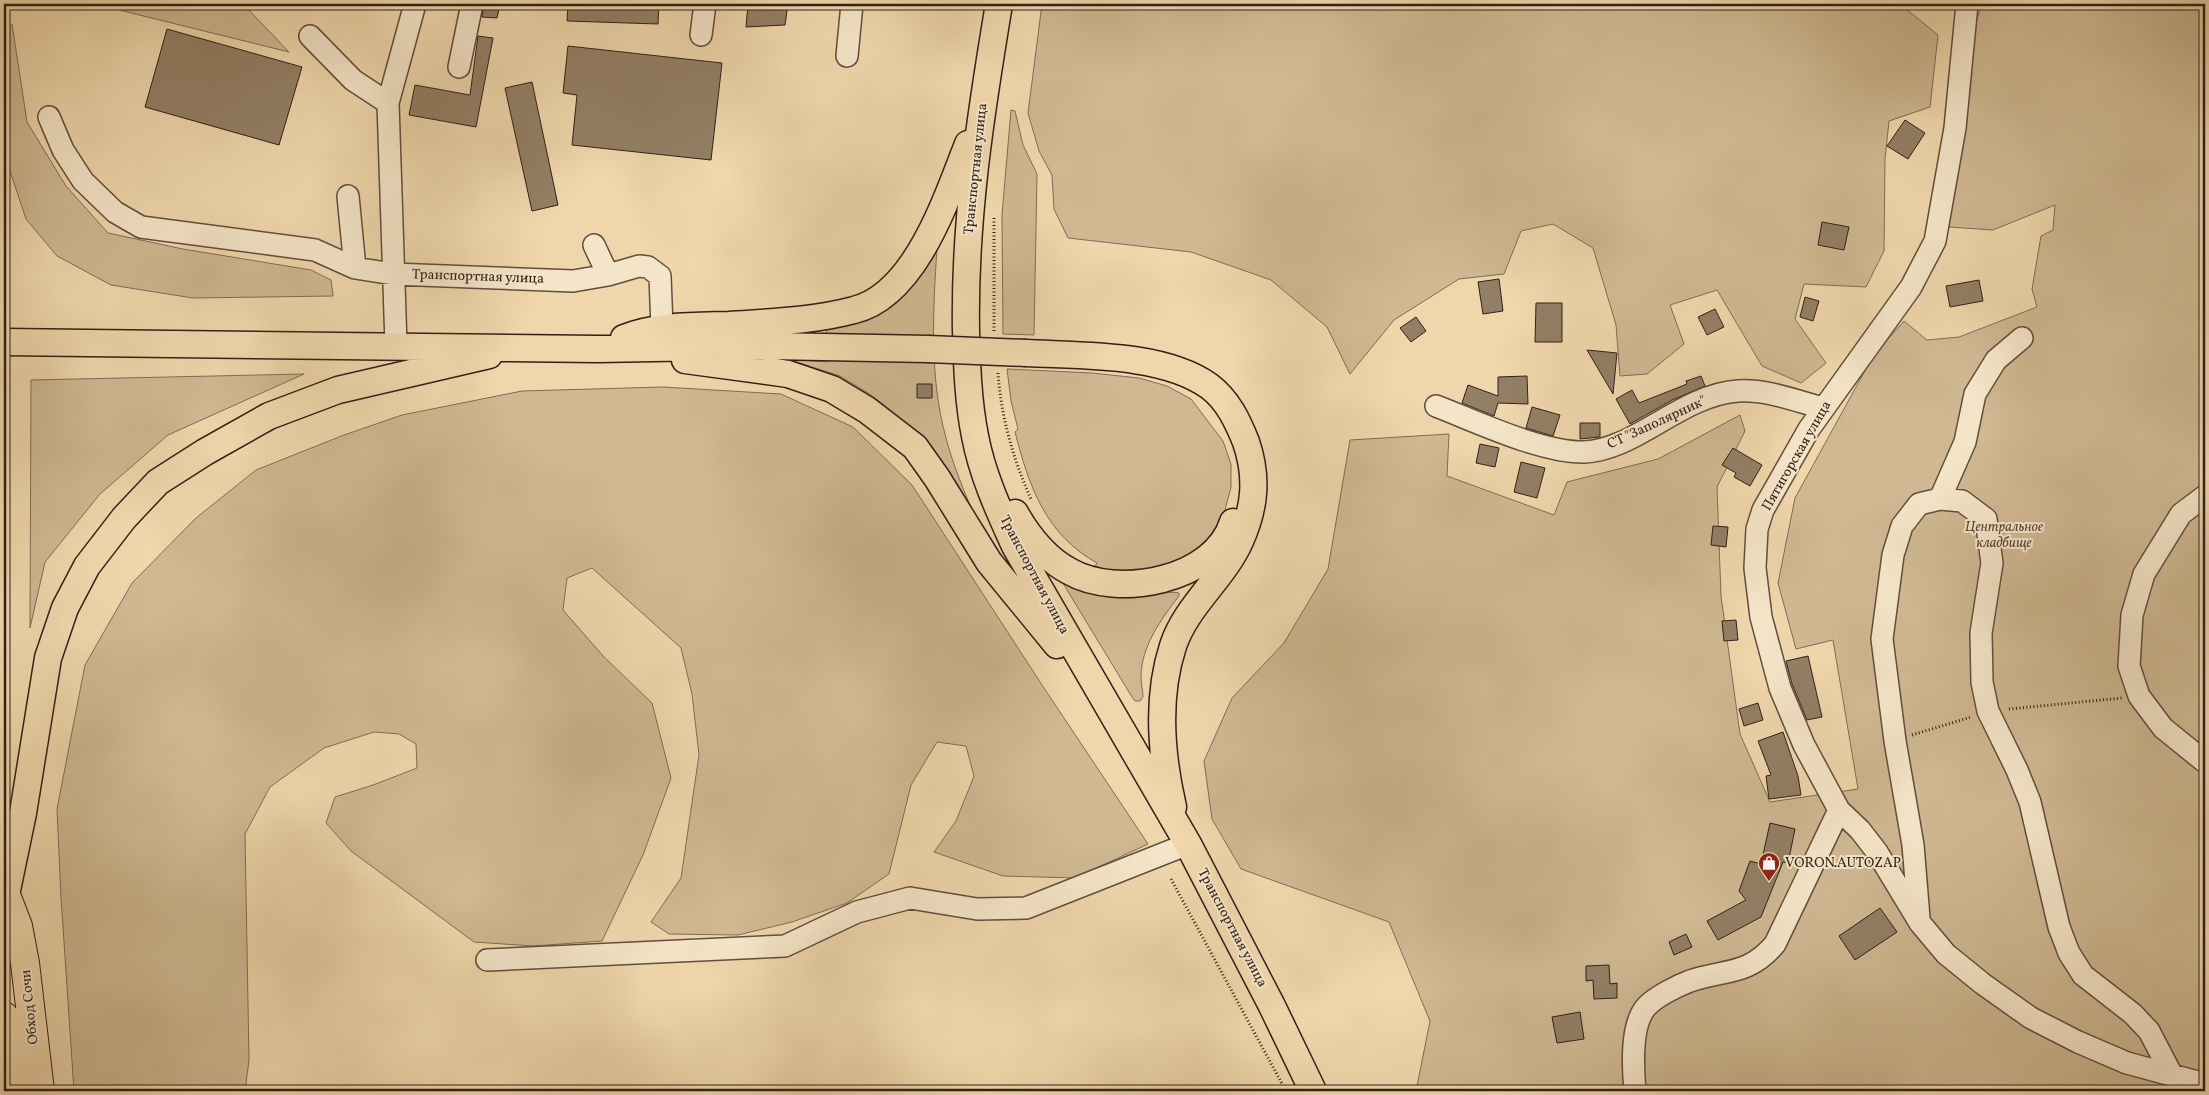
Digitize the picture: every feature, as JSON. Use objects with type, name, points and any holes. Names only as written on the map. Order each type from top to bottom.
[{"type":"highway","name":"Обход Сочи","points":[[4,864],[5,899],[18,926],[25,963],[40,1091]]},
{"type":"highway","name":"Обход Сочи","points":[[4,1016],[6,1061],[15,1091]]},
{"type":"main road","name":"Транспортная улица","points":[[999,4],[982,108],[970,202],[966,300],[968,386],[975,437],[996,502],[1015,546],[1183,835],[1272,1006],[1313,1091]]},
{"type":"main road","points":[[598,348],[631,336],[662,328],[765,323],[820,317],[855,310],[884,295],[904,277],[932,230],[947,198],[982,108]]},
{"type":"main road","points":[[4,342],[598,348],[770,346],[928,349],[1092,357],[1167,366],[1189,374],[1210,387],[1224,401],[1239,423],[1251,457],[1254,474],[1254,498],[1249,520],[1239,543],[1222,571],[1195,605],[1173,645],[1163,687],[1162,731],[1168,783],[1183,835]]},
{"type":"main road","points":[[5,899],[23,813],[37,718],[51,650],[65,608],[87,566],[124,518],[158,482],[205,452],[269,416],[338,390],[459,363],[524,346]]},
{"type":"main road","points":[[598,348],[788,374],[832,389],[867,410],[915,447],[937,478],[989,562],[1104,702]]},
{"type":"main road","points":[[975,437],[1018,517],[1035,543],[1050,558],[1068,571],[1088,580],[1107,584],[1137,584],[1167,579],[1189,569],[1219,546],[1231,529],[1243,479],[1243,454],[1239,423]]},
{"type":"street","name":"Транспортная улица","points":[[415,4],[388,103],[393,274],[573,281],[608,275],[639,266],[648,267],[655,270],[660,276],[662,328]]},
{"type":"street","points":[[459,67],[472,4]]},
{"type":"street","points":[[702,35],[705,4]]},
{"type":"street","points":[[848,56],[852,4]]},
{"type":"street","name":"Пятигорская улица","points":[[1967,4],[1955,128],[1935,240],[1911,287],[1824,408],[1776,486],[1764,510],[1757,528],[1756,568],[1761,617],[1780,688],[1804,745],[1839,810],[1860,830],[1876,852],[1920,923],[1946,954],[1983,984],[2031,1018],[2078,1042],[2127,1063],[2173,1077],[2205,1084]]},
{"type":"street","points":[[310,36],[353,80],[388,103]]},
{"type":"street","points":[[49,118],[63,150],[83,181],[115,212],[140,227],[315,250],[355,268],[393,274],[396,345]]},
{"type":"street","points":[[348,196],[355,268]]},
{"type":"street","points":[[594,245],[608,275]]},
{"type":"street","points":[[1940,499],[1965,442],[1975,394],[1996,360],[2022,338]]},
{"type":"street","name":"СТ \"Заполярник\"","points":[[1436,406],[1503,433],[1557,449],[1583,452],[1610,448],[1699,400],[1737,391],[1759,392],[1824,408]]},
{"type":"street","points":[[2205,496],[2181,514],[2144,574],[2132,615],[2130,657],[2130,666],[2139,696],[2163,728],[2205,762]]},
{"type":"street","points":[[1920,923],[1913,846],[1895,741],[1882,639],[1893,555],[1902,526],[1919,504],[1940,499],[1962,501],[1986,520],[1992,564],[1981,634],[1982,682],[1988,711],[2017,770],[2030,802],[2059,927],[2069,953],[2083,975],[2133,1014],[2149,1031],[2173,1077]]},
{"type":"street","points":[[1635,1091],[1634,1044],[1639,1020],[1647,1006],[1690,981],[1737,971],[1764,958],[1775,944],[1839,810]]},
{"type":"street","points":[[487,960],[785,946],[857,912],[910,898],[977,909],[1026,908],[1183,835]]},
{"type":"path","points":[[994,214],[994,334]]},
{"type":"path","points":[[997,371],[1005,423],[1016,464],[1035,506]]},
{"type":"path","points":[[1895,741],[1988,711],[2139,696]]},
{"type":"path","points":[[1170,879],[1286,1091]]},
{"type":"green space","points":[[95,4],[243,4],[289,52]]},
{"type":"green space","points":[[1042,4],[1900,4],[1938,35],[1930,107],[1889,121],[1885,159],[1884,251],[1866,287],[1804,284],[1795,319],[1826,363],[1801,383],[1762,366],[1717,290],[1670,305],[1684,344],[1647,374],[1620,376],[1616,325],[1593,248],[1553,224],[1521,231],[1504,274],[1459,279],[1394,320],[1350,374],[1327,327],[1271,280],[1191,252],[1068,238],[1054,209],[1052,175],[1039,151],[1028,113]]},
{"type":"green space","name":"Центральное кладбище","points":[[1981,4],[2205,4],[2205,1091],[1416,1091],[1430,1021],[1389,922],[1241,869],[1212,819],[1204,761],[1232,698],[1284,643],[1328,569],[1350,440],[1449,434],[1447,476],[1554,515],[1567,482],[1658,459],[1740,415],[1745,431],[1717,487],[1721,596],[1740,734],[1770,802],[1858,789],[1833,640],[1796,649],[1778,583],[1795,498],[1873,356],[1904,321],[1927,340],[1959,337],[2037,307],[2032,289],[2041,236],[2053,230],[2055,205],[1993,230],[1949,227],[1972,40]]},
{"type":"green space","points":[[12,24],[27,122],[66,186],[108,233],[183,249],[311,270],[331,280],[333,296],[193,298],[111,285],[57,256],[26,219],[4,153],[4,26]]},
{"type":"green space","points":[[1011,110],[1015,111],[1023,145],[1037,174],[1034,335],[1003,334],[1002,215]]},
{"type":"green space","points":[[937,248],[934,343],[937,391],[949,448],[975,517],[919,439],[890,410],[868,393],[840,376],[787,359],[828,362],[826,326]]},
{"type":"green space","points":[[1007,369],[1092,373],[1139,378],[1167,386],[1191,399],[1223,441],[1231,464],[1231,487],[1224,514],[1209,538],[1191,555],[1170,567],[1117,574],[1095,566],[1097,563],[1064,538],[1052,523],[1033,490],[1015,432],[1018,429],[1011,401]]},
{"type":"green space","points":[[304,374],[168,435],[100,494],[45,562],[30,628],[31,380]]},
{"type":"green space","points":[[663,387],[781,394],[853,427],[912,485],[1148,844],[1075,878],[1003,876],[934,852],[956,821],[974,776],[966,746],[937,742],[911,785],[889,874],[847,903],[792,922],[738,935],[669,934],[651,922],[681,878],[699,755],[692,694],[681,648],[592,568],[567,578],[563,610],[604,657],[652,703],[671,778],[643,855],[602,941],[533,946],[474,942],[351,851],[326,823],[335,797],[417,768],[416,744],[399,734],[374,732],[324,748],[270,787],[245,834],[249,1060],[245,1091],[74,1091],[57,809],[85,665],[132,583],[196,518],[256,470],[344,435],[402,415],[522,391]]},
{"type":"green space","points":[[1058,575],[1094,591],[1123,598],[1169,592],[1179,593],[1179,596],[1153,634],[1144,655],[1141,677],[1143,697],[1140,701],[1135,701],[1132,697]]},
{"type":"building","points":[[484,4],[500,4],[497,18],[482,17]]},
{"type":"building","points":[[568,4],[659,4],[658,24],[567,21]]},
{"type":"building","points":[[748,4],[788,4],[785,25],[746,27]]},
{"type":"building","points":[[167,29],[302,67],[279,145],[145,107]]},
{"type":"building","points":[[478,36],[493,38],[476,127],[409,115],[415,85],[470,95]]},
{"type":"building","points":[[568,46],[722,63],[711,160],[572,145],[577,95],[563,93]]},
{"type":"building","points":[[532,82],[558,205],[532,211],[505,88]]},
{"type":"building","points":[[1905,120],[1925,133],[1908,159],[1887,146]]},
{"type":"building","points":[[1822,222],[1849,227],[1844,250],[1818,245]]},
{"type":"building","points":[[1499,279],[1503,311],[1483,314],[1478,282]]},
{"type":"building","points":[[1979,280],[1983,301],[1950,307],[1946,286]]},
{"type":"building","points":[[1805,297],[1819,301],[1813,321],[1800,317]]},
{"type":"building","points":[[1536,303],[1562,303],[1562,342],[1535,342]]},
{"type":"building","points":[[1715,309],[1724,327],[1707,335],[1698,317]]},
{"type":"building","points":[[1416,317],[1426,331],[1411,342],[1400,328]]},
{"type":"building","points":[[1587,350],[1617,353],[1613,394]]},
{"type":"building","points":[[1527,376],[1528,404],[1498,403],[1494,416],[1462,403],[1468,385],[1498,396],[1498,377]]},
{"type":"building","points":[[1701,376],[1705,386],[1672,400],[1630,424],[1616,399],[1632,390],[1639,403],[1687,384],[1686,381]]},
{"type":"building","points":[[917,384],[932,384],[932,398],[917,398]]},
{"type":"building","points":[[1532,407],[1560,415],[1553,436],[1526,428]]},
{"type":"building","points":[[1580,423],[1600,423],[1600,437],[1580,439]]},
{"type":"building","points":[[1480,444],[1499,448],[1495,467],[1476,463]]},
{"type":"building","points":[[1733,448],[1762,465],[1750,486],[1734,477],[1736,473],[1722,465]]},
{"type":"building","points":[[1521,462],[1545,468],[1537,498],[1514,492]]},
{"type":"building","points":[[1713,526],[1728,527],[1726,547],[1711,545]]},
{"type":"building","points":[[1736,620],[1738,640],[1724,641],[1722,621]]},
{"type":"building","points":[[1808,656],[1822,717],[1807,720],[1792,684],[1786,661]]},
{"type":"building","points":[[1758,703],[1763,720],[1744,726],[1739,709]]},
{"type":"building","points":[[1783,732],[1798,776],[1801,795],[1769,799],[1766,776],[1771,775],[1758,741]]},
{"type":"building","points":[[1770,823],[1795,829],[1788,863],[1783,862],[1761,917],[1718,940],[1707,921],[1746,900],[1739,891],[1750,861],[1761,864]]},
{"type":"building","points":[[1880,908],[1897,932],[1855,960],[1839,936]]},
{"type":"building","points":[[1686,934],[1692,947],[1674,955],[1669,942]]},
{"type":"building","points":[[1609,965],[1610,984],[1617,983],[1617,998],[1594,999],[1593,980],[1586,981],[1586,966]]},
{"type":"building","points":[[1580,1012],[1584,1039],[1557,1043],[1552,1017]]},
{"type":"place","name":"VORON.AUTOZAP","points":[[1769,882]]}]
